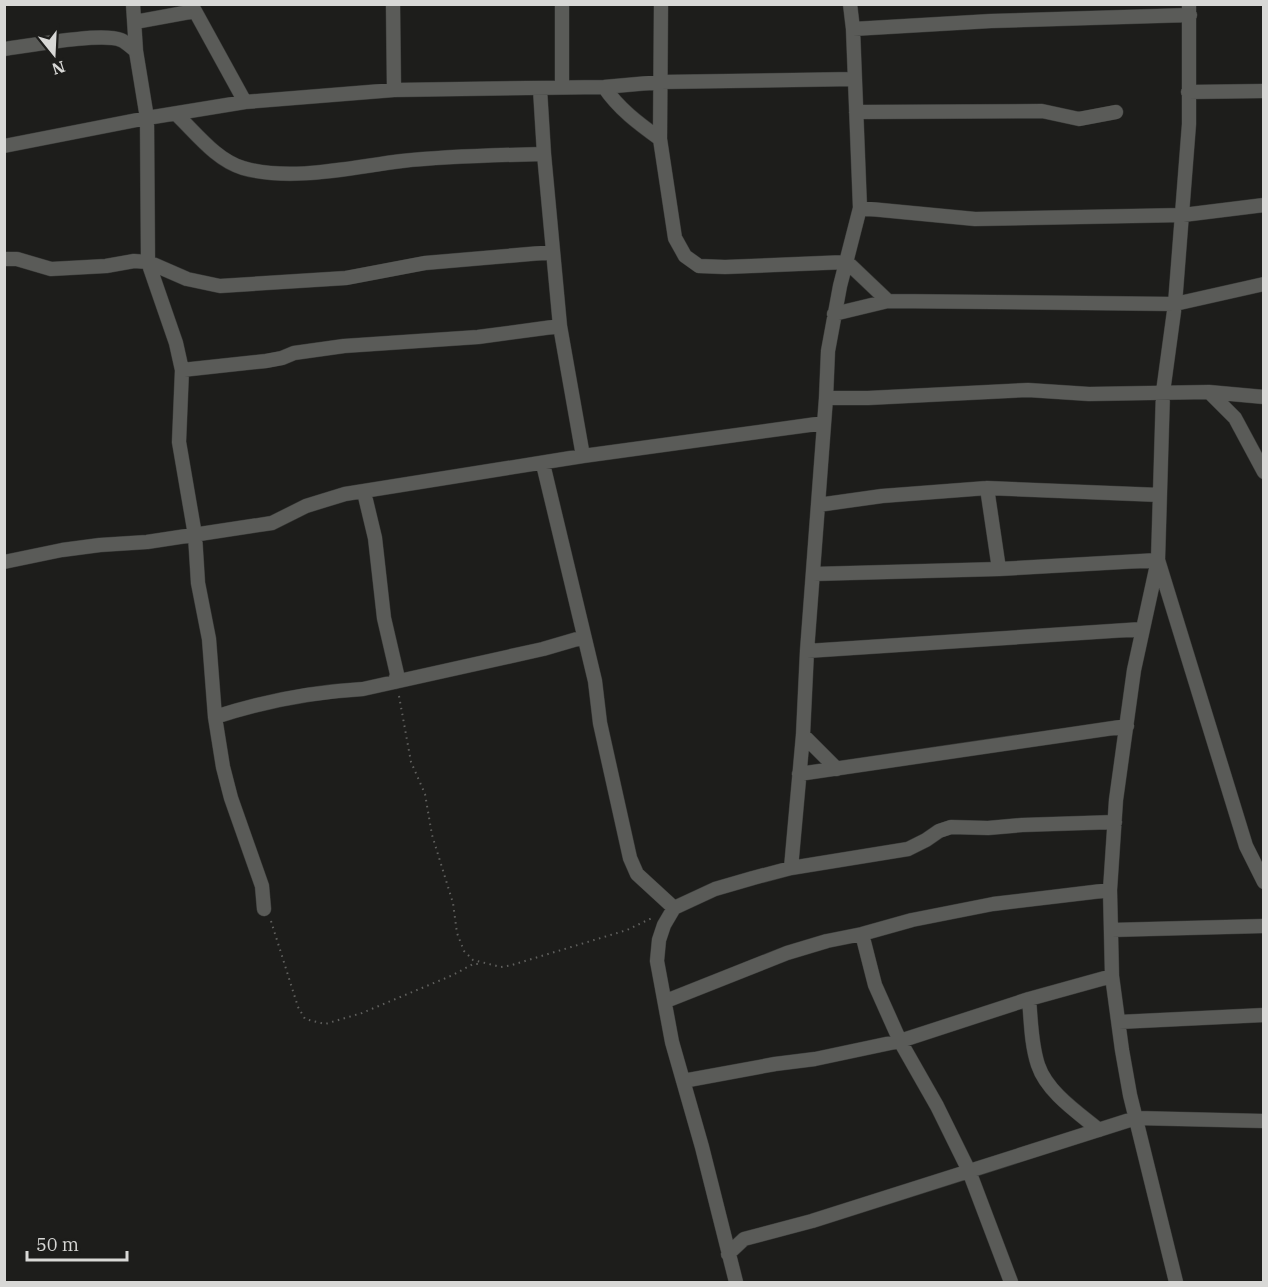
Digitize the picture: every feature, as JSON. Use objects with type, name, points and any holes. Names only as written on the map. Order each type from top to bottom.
[{"type":"street","points":[[133,4],[136,51],[147,118],[148,262],[176,342],[182,370],[180,442],[195,536],[198,583],[209,639],[215,717],[228,788],[262,886],[264,909]]},
{"type":"street","points":[[393,4],[394,90]]},
{"type":"street","points":[[562,4],[562,88]]},
{"type":"street","points":[[660,4],[660,139],[675,238],[685,256],[699,266],[725,267],[848,262],[888,301]]},
{"type":"street","points":[[791,868],[803,735],[828,351],[834,314],[860,208],[850,4]]},
{"type":"street","points":[[853,29],[1190,10],[1189,124],[1175,304],[1163,392],[1158,560],[1134,670],[1115,822],[1110,890],[1112,976],[1122,1050],[1176,1282]]},
{"type":"street","points":[[135,22],[195,11],[244,102]]},
{"type":"street","points":[[4,50],[50,42],[112,38],[122,40],[136,51]]},
{"type":"street","points":[[4,146],[244,102],[394,90],[540,89],[660,82],[855,79]]},
{"type":"street","points":[[604,87],[615,104],[660,139]]},
{"type":"street","points":[[540,89],[560,326],[583,456]]},
{"type":"street","points":[[1188,92],[1263,91]]},
{"type":"street","points":[[856,112],[1042,111],[1079,119],[1116,112]]},
{"type":"street","points":[[176,114],[218,155],[241,167],[265,172],[308,172],[446,157],[544,154]]},
{"type":"street","points":[[860,208],[975,219],[1183,215],[1263,205]]},
{"type":"street","points":[[4,259],[17,259],[51,269],[106,266],[134,261],[148,262],[188,279],[220,286],[346,278],[425,263],[553,252]]},
{"type":"street","points":[[834,314],[888,301],[1175,304],[1263,284]]},
{"type":"street","points":[[182,370],[266,361],[294,353],[344,346],[478,337],[560,326]]},
{"type":"street","points":[[826,398],[1028,390],[1089,394],[1209,392],[1263,397]]},
{"type":"street","points":[[1209,392],[1235,418],[1263,472]]},
{"type":"street","points":[[4,562],[100,545],[195,536],[272,523],[306,506],[345,495],[468,474],[824,423]]},
{"type":"street","points":[[543,464],[596,681],[600,723],[630,858],[637,874],[674,908]]},
{"type":"street","points":[[818,505],[882,496],[987,488],[1160,495]]},
{"type":"street","points":[[987,488],[999,569]]},
{"type":"street","points":[[364,492],[375,538],[384,618],[396,674],[395,682]]},
{"type":"street","points":[[813,574],[999,569],[1158,560]]},
{"type":"street","points":[[1158,560],[1246,846],[1263,882]]},
{"type":"street","points":[[807,651],[1142,629]]},
{"type":"street","points":[[215,717],[283,698],[333,690],[363,690],[584,638]]},
{"type":"street","points":[[799,774],[1127,726]]},
{"type":"street","points":[[803,735],[837,769]]},
{"type":"street","points":[[662,920],[674,908],[715,890],[791,868],[908,849],[939,831],[951,827],[988,828],[1115,822]]},
{"type":"street","points":[[653,890],[662,920],[657,961],[672,1042],[736,1282]]},
{"type":"street","points":[[666,1001],[787,952],[827,941],[912,920],[993,904],[1110,890]]},
{"type":"street","points":[[1111,930],[1263,926]]},
{"type":"street","points":[[862,934],[875,985],[900,1041],[937,1106],[969,1172],[1011,1282]]},
{"type":"street","points":[[683,1081],[815,1059],[900,1041],[1029,999],[1112,976]]},
{"type":"street","points":[[1029,999],[1038,1065],[1046,1079],[1063,1099],[1099,1130]]},
{"type":"street","points":[[1119,1022],[1263,1015]]},
{"type":"street","points":[[728,1254],[744,1239],[812,1221],[1136,1118],[1263,1121]]},
{"type":"street","points":[[722,1227],[744,1239]]},
{"type":"path","points":[[395,682],[411,762],[425,794],[432,834],[453,903],[457,933],[464,951],[473,960],[501,967],[512,965],[662,920]]},
{"type":"path","points":[[264,909],[272,922],[298,1007],[305,1019],[314,1023],[325,1024],[362,1013],[453,975],[472,964],[485,963]]}]
